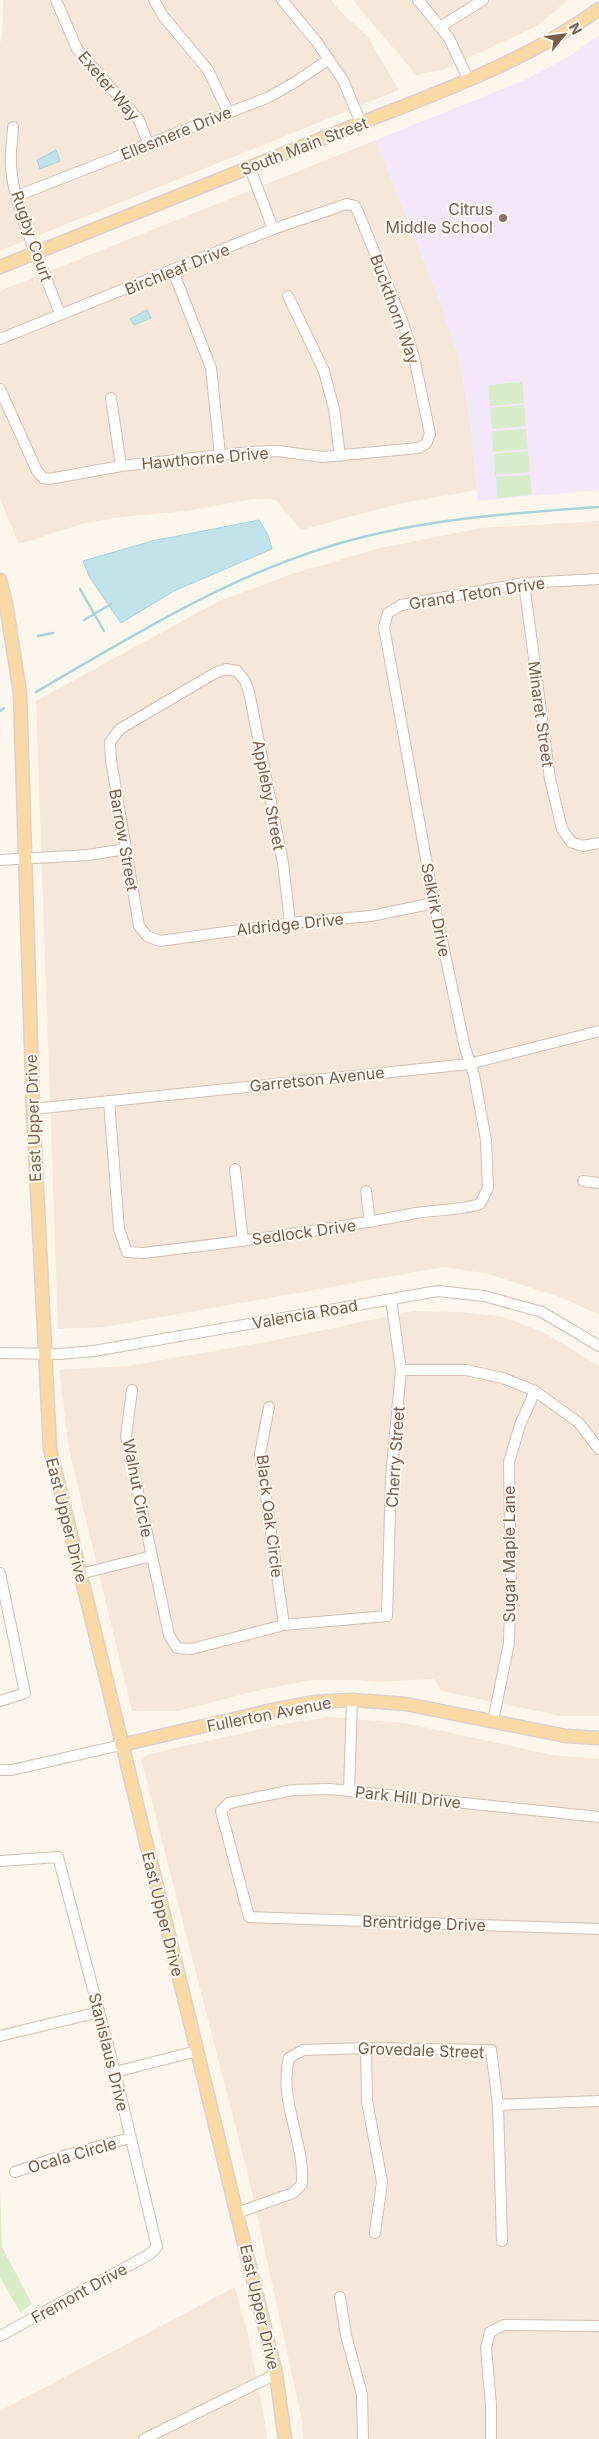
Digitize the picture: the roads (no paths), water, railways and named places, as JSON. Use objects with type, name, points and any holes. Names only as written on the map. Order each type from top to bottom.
[{"type":"main road","name":"South Main Street","points":[[0,267],[250,168],[534,51],[599,9]]},
{"type":"main road","name":"East Upper Drive","points":[[0,580],[6,604],[20,692],[32,1109],[50,1449],[276,2374],[285,2439]]},
{"type":"main road","name":"Fullerton Avenue","points":[[121,1745],[277,1709],[314,1702],[352,1700],[406,1704],[566,1736],[599,1738]]},
{"type":"street","name":"Exeter Way","points":[[56,0],[77,49],[139,120],[149,145]]},
{"type":"street","points":[[154,0],[163,16],[208,70],[228,112]]},
{"type":"street","points":[[282,0],[344,80],[361,123]]},
{"type":"street","points":[[418,0],[454,48],[468,79]]},
{"type":"street","points":[[440,27],[484,0]]},
{"type":"street","name":"Ellesmere Drive","points":[[17,196],[269,97],[329,59]]},
{"type":"street","name":"Rugby Court","points":[[14,127],[10,162],[17,196],[60,314]]},
{"type":"street","points":[[250,168],[273,230]]},
{"type":"street","name":"Birchleaf Drive","points":[[0,339],[273,230],[347,204],[355,206]]},
{"type":"street","name":"Buckthorn Way","points":[[355,206],[403,323],[414,357],[430,434],[426,444]]},
{"type":"street","points":[[173,271],[211,368],[220,455]]},
{"type":"street","points":[[288,296],[324,371],[334,409],[340,456]]},
{"type":"street","name":"Hawthorne Drive","points":[[0,389],[37,471],[43,478],[49,479],[121,466],[220,455],[278,451],[322,457],[418,448],[426,444]]},
{"type":"street","points":[[111,398],[121,466]]},
{"type":"street","name":"Grand Teton Drive","points":[[388,614],[401,605],[524,583],[599,579]]},
{"type":"street","name":"Minaret Street","points":[[524,583],[550,779],[562,829],[571,842],[583,846],[599,843]]},
{"type":"street","name":"Selkirk Drive","points":[[388,614],[384,627],[434,903],[469,1064],[474,1075],[486,1140],[488,1188],[480,1204]]},
{"type":"street","name":"Barrow Street","points":[[147,936],[139,926],[111,760],[110,742],[120,729],[215,673],[226,670],[237,671]]},
{"type":"street","name":"Appleby Street","points":[[237,671],[245,681],[249,692],[283,863],[290,923]]},
{"type":"street","points":[[0,860],[88,855],[126,849]]},
{"type":"street","name":"Aldridge Drive","points":[[147,936],[160,941],[290,923],[371,916],[434,903]]},
{"type":"street","name":"Garretson Avenue","points":[[32,1109],[469,1064],[599,1031]]},
{"type":"street","name":"Sedlock Drive","points":[[109,1101],[119,1229],[127,1252],[143,1253],[243,1241],[425,1212],[468,1209],[480,1204]]},
{"type":"street","points":[[235,1169],[243,1241]]},
{"type":"street","points":[[584,1181],[599,1182]]},
{"type":"street","points":[[366,1191],[370,1222]]},
{"type":"street","name":"Valencia Road","points":[[0,1353],[59,1354],[94,1352],[438,1291],[484,1296],[542,1312],[599,1346]]},
{"type":"street","name":"Cherry Street","points":[[284,1625],[387,1616],[391,1478],[401,1370],[391,1299]]},
{"type":"street","points":[[401,1370],[466,1370],[503,1378],[535,1391],[579,1423],[599,1449]]},
{"type":"street","name":"Walnut Circle","points":[[132,1390],[126,1436],[169,1635],[177,1648],[191,1648],[218,1643],[284,1625]]},
{"type":"street","name":"Sugar Maple Lane","points":[[493,1721],[509,1644],[511,1580],[509,1462],[520,1425],[535,1391]]},
{"type":"street","name":"Black Oak Circle","points":[[269,1407],[260,1454],[284,1625]]},
{"type":"street","points":[[80,1574],[152,1556]]},
{"type":"street","points":[[0,1573],[3,1608],[25,1693],[0,1700]]},
{"type":"street","points":[[349,1791],[352,1700]]},
{"type":"street","name":"Fullerton Avenue","points":[[0,1770],[12,1770],[121,1745]]},
{"type":"street","name":"Park Hill Drive","points":[[249,1917],[221,1811],[229,1803],[294,1790],[330,1788],[599,1817]]},
{"type":"street","name":"Stanislaus Drive","points":[[0,1862],[58,1858],[115,2072],[157,2247]]},
{"type":"street","name":"Brentridge Drive","points":[[249,1917],[599,1929]]},
{"type":"street","points":[[0,2036],[99,2012]]},
{"type":"street","points":[[366,2048],[367,2101],[382,2182],[374,2233]]},
{"type":"street","name":"Grovedale Street","points":[[237,2213],[293,2193],[302,2184],[303,2165],[296,2143],[284,2075],[289,2058],[303,2050],[366,2048],[491,2050],[498,2105]]},
{"type":"street","points":[[115,2072],[197,2051]]},
{"type":"street","points":[[502,2241],[498,2105],[599,2101]]},
{"type":"street","name":"Ocala Circle","points":[[15,2172],[52,2159],[130,2138]]},
{"type":"street","name":"Fremont Drive","points":[[0,2336],[150,2254],[157,2247]]},
{"type":"street","points":[[340,2296],[346,2335],[362,2394],[363,2439]]},
{"type":"street","points":[[491,2439],[491,2405],[486,2348],[490,2332],[504,2325],[599,2326]]},
{"type":"street","points":[[144,2439],[276,2374]]},
{"type":"water","points":[[56,150],[60,161],[40,169],[37,160]]},
{"type":"water","points":[[147,310],[151,318],[134,325],[130,319]]},
{"type":"water","points":[[259,520],[268,535],[272,549],[174,591],[121,623],[90,578],[83,561],[152,541]]},
{"type":"waterway","points":[[36,692],[194,602],[276,565],[319,549],[392,530],[451,520],[599,507]]},
{"type":"waterway","points":[[80,589],[104,631]]},
{"type":"waterway","points":[[84,620],[111,604]]},
{"type":"waterway","points":[[38,636],[53,633]]},
{"type":"waterway","points":[[0,711],[4,708]]},
{"type":"place","name":"Citrus Middle School","points":[[503,218]]}]
